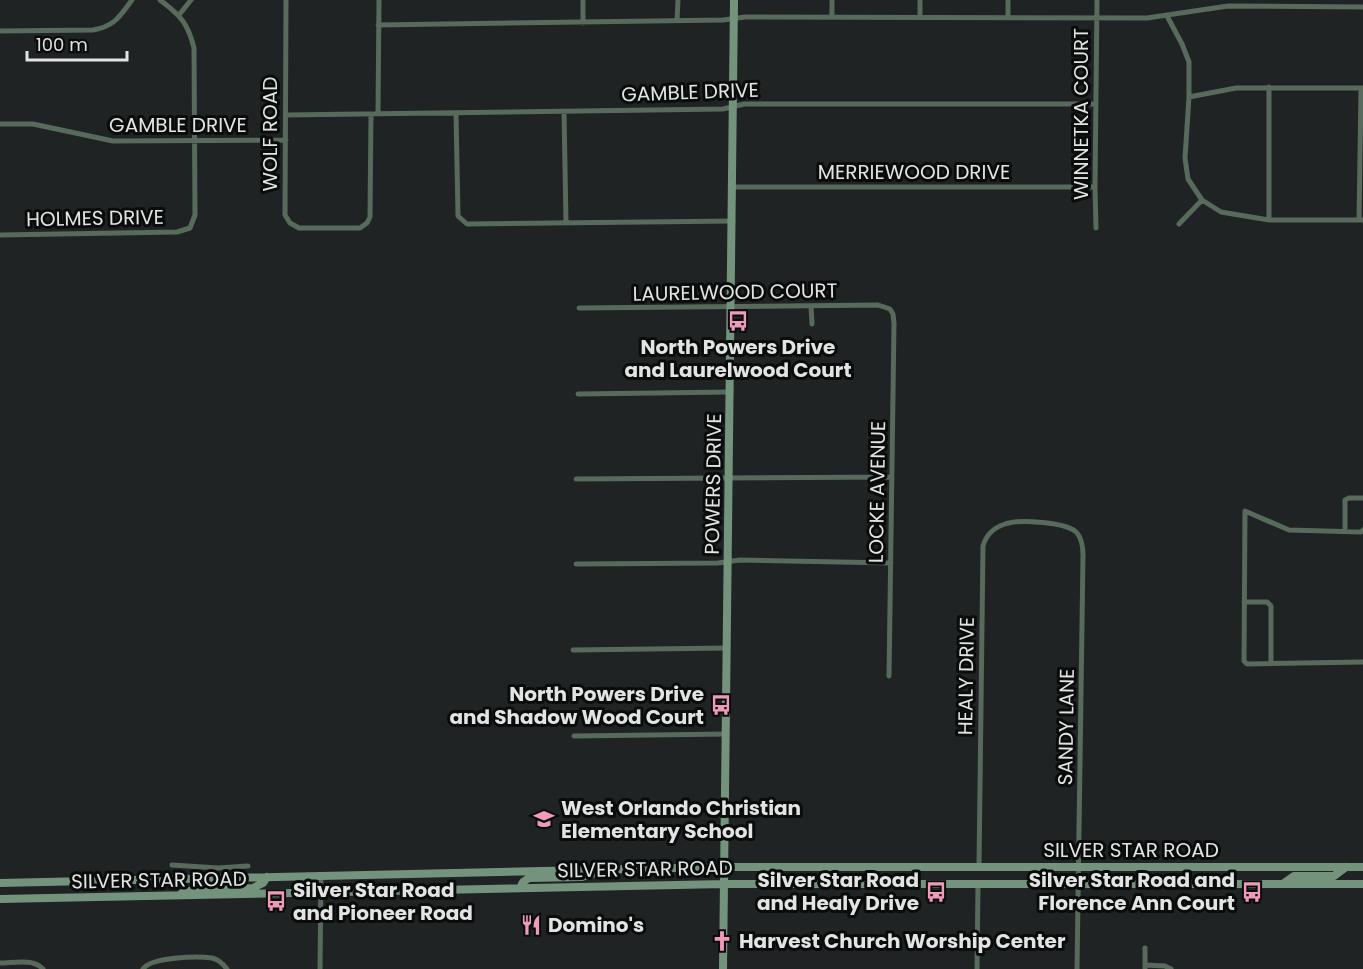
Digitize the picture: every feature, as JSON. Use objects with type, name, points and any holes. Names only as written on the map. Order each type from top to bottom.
[{"type":"main road","name":"POWERS DRIVE","points":[[723,969],[734,0]]},
{"type":"main road","name":"SILVER STAR ROAD","points":[[0,883],[724,867],[1363,867]]},
{"type":"main road","points":[[1283,884],[1294,876],[1334,876],[1346,867]]},
{"type":"main road","points":[[520,888],[529,878],[582,877],[606,869]]},
{"type":"main road","points":[[171,896],[196,889],[253,888],[263,883],[267,877]]},
{"type":"main road","name":"SILVER STAR ROAD","points":[[0,899],[724,884],[1363,884]]},
{"type":"street","points":[[0,31],[106,28],[116,21],[132,0]]},
{"type":"street","points":[[160,0],[179,15],[190,30],[194,48],[194,141]]},
{"type":"street","points":[[179,15],[191,0]]},
{"type":"street","name":"WOLF ROAD","points":[[286,0],[285,215],[290,223],[299,228],[360,228],[367,223],[370,217],[378,0]]},
{"type":"street","points":[[583,0],[583,23]]},
{"type":"street","points":[[678,0],[678,21]]},
{"type":"street","points":[[832,0],[832,17]]},
{"type":"street","points":[[920,0],[920,17]]},
{"type":"street","points":[[1008,0],[1008,17]]},
{"type":"street","name":"WINNETKA COURT","points":[[1096,228],[1097,0]]},
{"type":"street","points":[[378,25],[832,17],[1147,18],[1228,6],[1363,7]]},
{"type":"street","points":[[1167,16],[1189,62],[1185,158],[1188,179],[1202,200],[1221,212],[1269,220],[1361,220],[1362,88],[1236,88],[1189,97]]},
{"type":"street","points":[[1269,87],[1269,220]]},
{"type":"street","name":"GAMBLE DRIVE","points":[[286,116],[723,109],[744,104],[1096,104]]},
{"type":"street","points":[[564,111],[566,223]]},
{"type":"street","points":[[456,113],[458,216],[467,224],[733,221]]},
{"type":"street","name":"GAMBLE DRIVE","points":[[0,124],[33,124],[113,141],[286,140]]},
{"type":"street","name":"HOLMES DRIVE","points":[[0,235],[177,232],[190,228],[195,215],[194,141]]},
{"type":"street","name":"MERRIEWOOD DRIVE","points":[[733,187],[1095,187]]},
{"type":"street","points":[[1179,224],[1202,200]]},
{"type":"street","name":"LAURELWOOD COURT","points":[[579,308],[878,305],[890,309]]},
{"type":"street","points":[[811,306],[812,324]]},
{"type":"street","name":"LOCKE AVENUE","points":[[889,676],[894,324],[890,309]]},
{"type":"street","points":[[578,394],[731,392]]},
{"type":"street","points":[[576,478],[892,477]]},
{"type":"street","points":[[1345,531],[1346,500],[1363,498]]},
{"type":"street","points":[[1363,530],[1361,532],[1288,530],[1245,511],[1244,661],[1247,664],[1363,662]]},
{"type":"street","name":"SANDY LANE","points":[[1033,522],[1067,526],[1077,532],[1082,543],[1080,867],[1077,969]]},
{"type":"street","name":"HEALY DRIVE","points":[[979,867],[982,546],[991,531],[1005,524],[1033,522]]},
{"type":"street","points":[[576,564],[718,563],[740,560],[891,563]]},
{"type":"street","points":[[1244,602],[1267,603],[1271,606],[1271,663]]},
{"type":"street","points":[[573,650],[728,648]]},
{"type":"street","points":[[574,736],[727,734]]},
{"type":"street","points":[[172,865],[218,868],[248,866]]},
{"type":"street","points":[[320,969],[321,876]]},
{"type":"street","points":[[977,969],[978,884]]},
{"type":"street","points":[[1145,948],[1145,967],[1165,966],[1171,969]]},
{"type":"street","points":[[143,969],[146,964],[157,960],[213,958],[222,963],[226,969]]},
{"type":"street","points":[[0,963],[29,962],[40,965],[43,969]]},
{"type":"place","name":"North Powers Drive and Laurelwood Court","points":[[738,321]]},
{"type":"place","name":"North Powers Drive and Shadow Wood Court","points":[[721,705]]},
{"type":"place","name":"West Orlando Christian Elementary School","points":[[544,819]]},
{"type":"place","name":"Silver Star Road and Healy Drive","points":[[936,892]]},
{"type":"place","name":"Silver Star Road and Florence Ann Court","points":[[1252,892]]},
{"type":"place","name":"Silver Star Road and Pioneer Road","points":[[276,901]]},
{"type":"place","name":"Domino's","points":[[531,925]]},
{"type":"place","name":"Harvest Church Worship Center","points":[[722,941]]}]
